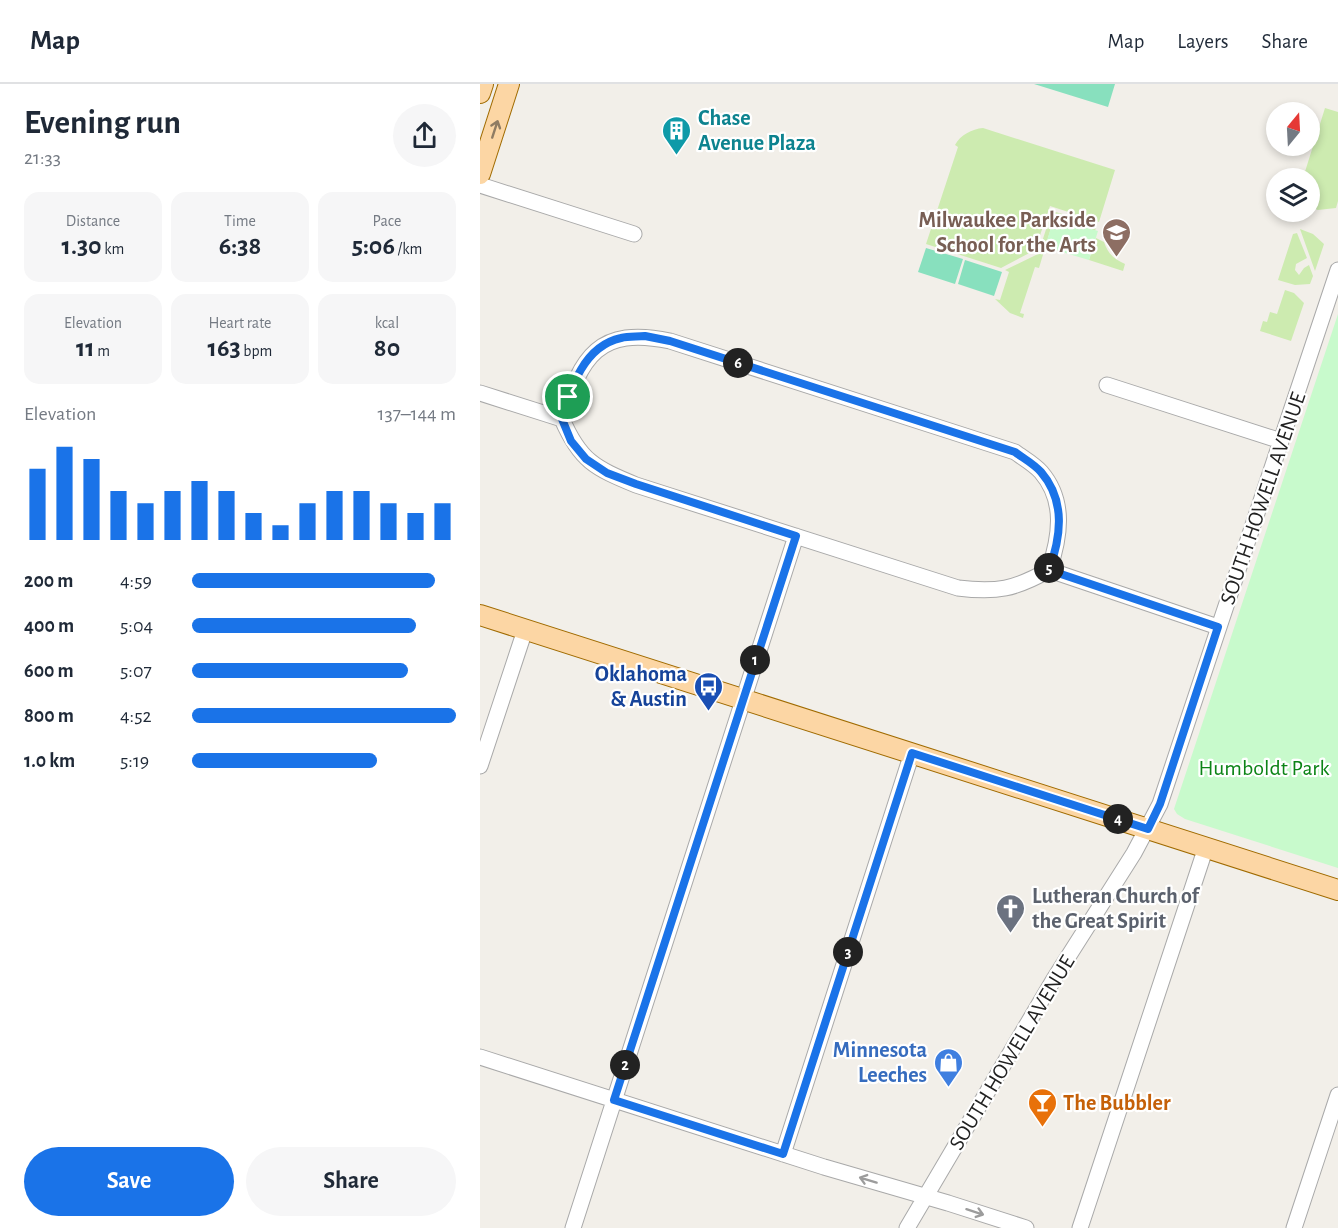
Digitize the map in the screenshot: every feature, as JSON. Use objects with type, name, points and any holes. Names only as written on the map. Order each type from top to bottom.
[{"type":"main road","points":[[480,93],[483,84]]},
{"type":"main road","points":[[480,174],[509,84]]},
{"type":"main road","points":[[480,615],[1338,890]]},
{"type":"street","points":[[480,185],[634,234]]},
{"type":"street","name":"SOUTH HOWELL AVENUE","points":[[907,1228],[1054,979],[1134,853],[1160,804],[1338,270]]},
{"type":"street","points":[[645,336],[670,341],[1015,452],[1040,472],[1053,492],[1059,515],[1058,545],[1049,570],[1029,582],[1006,589],[985,591],[967,589],[796,536],[607,473],[586,459],[571,441],[562,419],[568,397],[581,369],[597,349],[620,338],[645,336]]},
{"type":"street","points":[[1107,385],[1281,441]]},
{"type":"street","points":[[480,393],[562,419]]},
{"type":"street","points":[[573,1228],[796,536]]},
{"type":"street","points":[[1049,570],[1218,627]]},
{"type":"street","points":[[480,766],[525,630]]},
{"type":"street","points":[[789,1156],[912,753]]},
{"type":"street","points":[[1080,1228],[1206,847]]},
{"type":"street","points":[[480,1057],[789,1156],[1026,1228]]},
{"type":"street","points":[[1294,1228],[1338,1095]]},
{"type":"green space","points":[[1034,84],[1115,84],[1108,107]]},
{"type":"green space","points":[[1325,108],[1338,112],[1338,201],[1336,208],[1320,210],[1320,168],[1306,168],[1310,156],[1320,156],[1320,124]]},
{"type":"green space","points":[[983,128],[1115,170],[1099,222],[1050,206],[1035,250],[1001,268],[926,244],[958,147],[955,145],[967,133]]},
{"type":"green space","points":[[1052,211],[1097,224],[1095,231],[1054,218],[1039,268],[1035,267],[1020,313],[1024,314],[1023,318],[1010,313],[995,299],[1000,300],[1009,272],[1005,270],[1038,254]]},
{"type":"green space","points":[[1054,218],[1098,231],[1089,260],[1045,247]]},
{"type":"green space","points":[[1300,229],[1313,234],[1324,244],[1315,271]]},
{"type":"green space","points":[[1297,233],[1307,258],[1296,264],[1295,270],[1299,275],[1309,265],[1313,276],[1310,284],[1295,285],[1278,280],[1293,234]]},
{"type":"green space","points":[[1096,238],[1104,242],[1112,256],[1125,264],[1123,271],[1089,260]]},
{"type":"green space","points":[[926,248],[963,259],[955,284],[918,272]]},
{"type":"green space","points":[[965,260],[1002,272],[994,296],[958,284]]},
{"type":"green space","points":[[1285,290],[1294,293],[1304,303],[1291,341],[1260,331],[1263,321],[1267,322],[1270,312],[1277,314]]},
{"type":"green space","name":"Humboldt Park","points":[[1338,314],[1338,868],[1185,819],[1174,809]]},
{"type":"place","name":"Chase Avenue Plaza","points":[[677,156]]},
{"type":"place","name":"Milwaukee Parkside School for the Arts","points":[[1117,258]]},
{"type":"place","name":"Oklahoma & Austin","points":[[708,712]]},
{"type":"place","name":"Lutheran Church of the Great Spirit","points":[[1011,934]]},
{"type":"place","name":"Minnesota Leeches","points":[[948,1088]]},
{"type":"place","name":"The Bubbler","points":[[1042,1128]]},
{"type":"route","points":[[645,336],[670,341],[1015,452],[1040,472],[1053,492],[1059,515],[1058,545],[1049,570],[1218,627],[1160,804],[1148,829],[912,753],[783,1154],[614,1100],[796,536],[607,473],[586,459],[571,441],[562,419],[568,397],[581,369],[597,349],[620,338],[645,336]]}]
